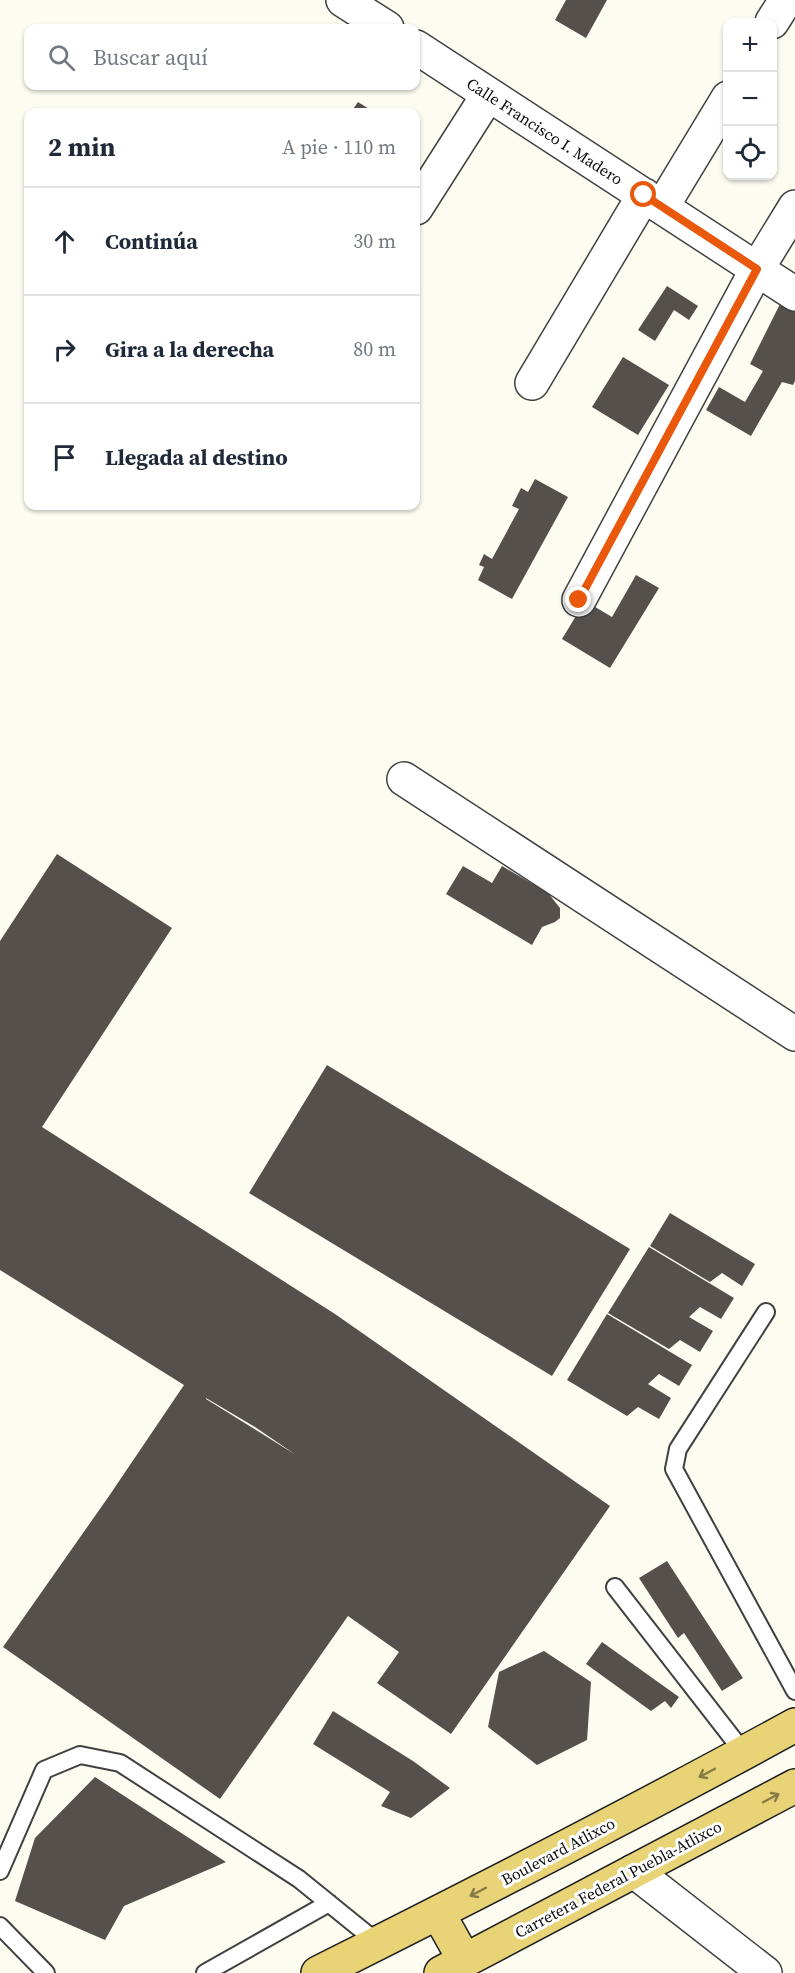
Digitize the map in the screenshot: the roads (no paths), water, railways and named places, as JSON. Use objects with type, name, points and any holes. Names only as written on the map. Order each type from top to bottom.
[{"type":"main road","name":"Boulevard Atlixco","points":[[318,1973],[438,1913],[795,1725]]},
{"type":"main road","name":"Carretera Federal Puebla-Atlixco","points":[[453,1967],[795,1786]]},
{"type":"main road","points":[[438,1913],[453,1967]]},
{"type":"street","points":[[343,0],[381,24]]},
{"type":"street","points":[[775,18],[786,0]]},
{"type":"street","name":"Calle Francisco I. Madero","points":[[420,50],[795,294]]},
{"type":"street","points":[[420,202],[489,95]]},
{"type":"street","points":[[532,383],[653,201],[723,105]]},
{"type":"street","points":[[579,600],[757,269],[795,207]]},
{"type":"street","points":[[404,779],[795,1034]]},
{"type":"street","points":[[634,1871],[765,1973]]},
{"type":"lane","points":[[766,1312],[678,1449],[674,1469],[795,1691]]},
{"type":"lane","points":[[615,1587],[744,1753]]},
{"type":"lane","points":[[0,1871],[44,1770],[80,1755],[120,1763],[299,1879],[378,1943]]},
{"type":"lane","points":[[205,1973],[329,1904]]},
{"type":"lane","points":[[0,1926],[46,1973]]}]
